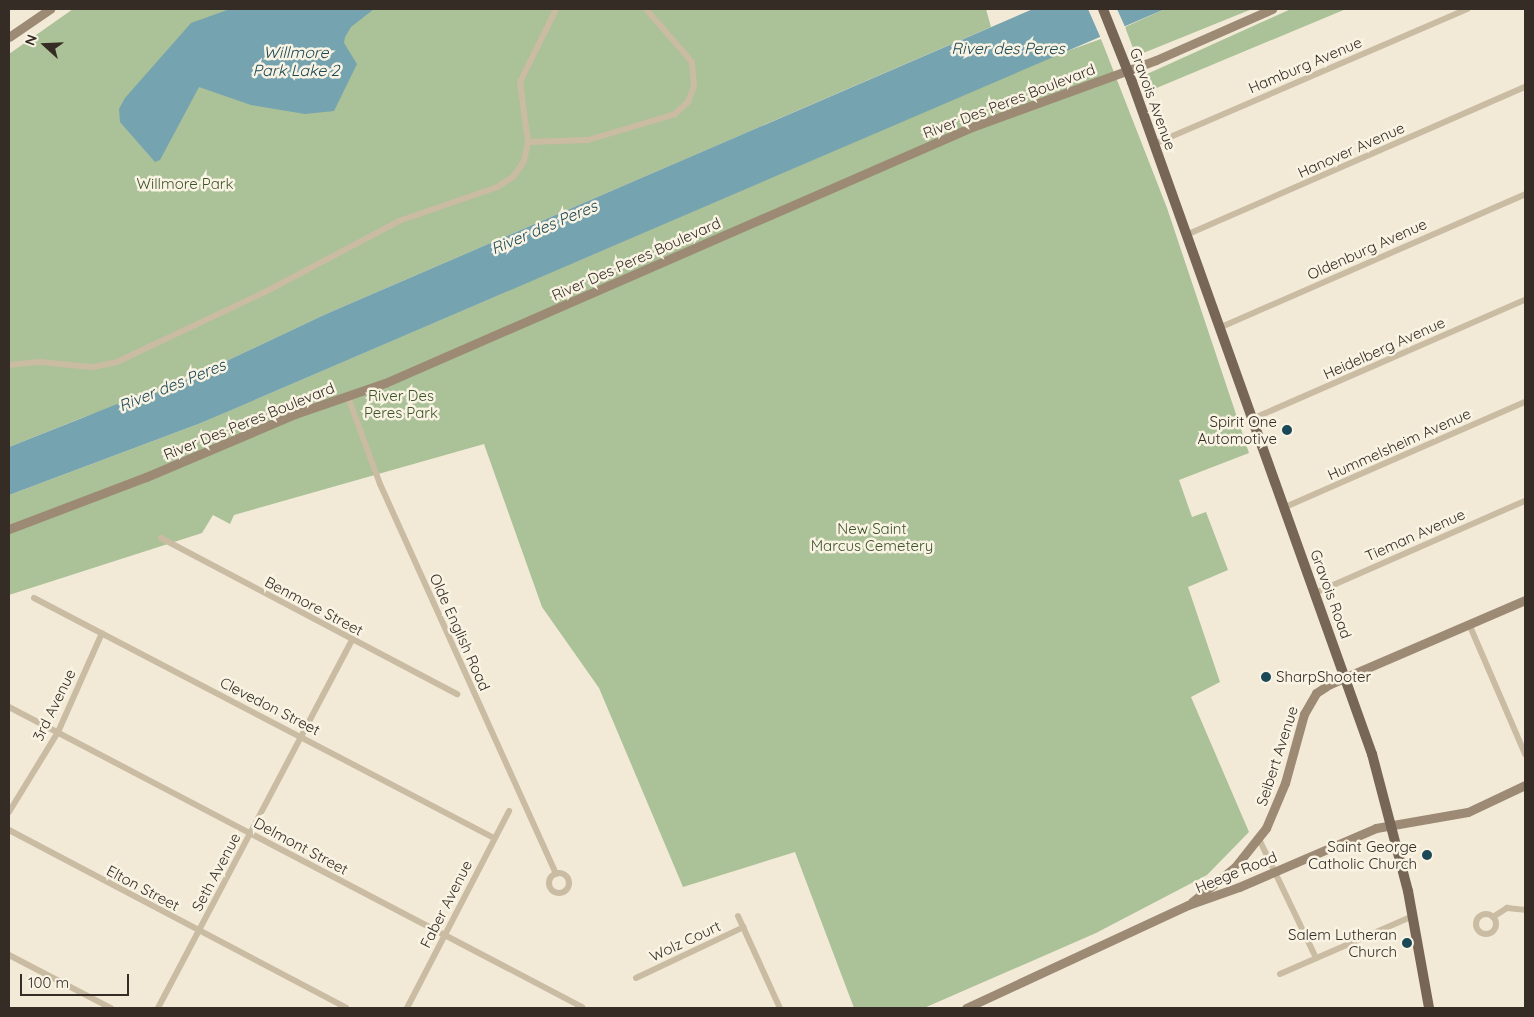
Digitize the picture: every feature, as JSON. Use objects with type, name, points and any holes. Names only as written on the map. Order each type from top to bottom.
[{"type":"main road","points":[[9,37],[50,9]]},
{"type":"main road","name":"Gravois Avenue","points":[[1103,9],[1128,71],[1173,199]]},
{"type":"main road","name":"River Des Peres Boulevard","points":[[9,529],[146,477],[295,414],[348,396],[972,127],[1128,71],[1272,9]]},
{"type":"main road","name":"Gravois Road","points":[[1173,199],[1283,508],[1346,678],[1392,825],[1413,916],[1429,1008]]},
{"type":"main road","name":"Seibert Avenue","points":[[1188,905],[1226,875],[1259,839],[1279,801],[1308,704],[1322,688],[1525,600]]},
{"type":"main road","name":"Heege Road","points":[[966,1008],[1188,905],[1376,828],[1468,812],[1525,785]]},
{"type":"street","points":[[9,365],[40,362],[92,367],[131,357],[267,291],[399,221],[497,187],[513,177],[519,169],[528,142],[520,82],[556,9]]},
{"type":"street","points":[[528,142],[588,140],[675,114],[688,102],[695,75],[692,62],[646,9]]},
{"type":"street","name":"Hamburg Avenue","points":[[1154,144],[1466,9]]},
{"type":"street","name":"Hanover Avenue","points":[[1186,235],[1525,87]]},
{"type":"street","name":"Oldenburg Avenue","points":[[1219,328],[1525,194]]},
{"type":"street","name":"Heidelberg Avenue","points":[[1252,419],[1525,300]]},
{"type":"street","name":"Olde English Road","points":[[348,396],[380,484],[556,874]]},
{"type":"street","name":"Hummelsheim Avenue","points":[[1283,508],[1525,402]]},
{"type":"street","name":"Tieman Avenue","points":[[1315,593],[1525,501]]},
{"type":"street","name":"Benmore Street","points":[[161,538],[457,694]]},
{"type":"street","name":"Clevedon Street","points":[[34,598],[494,838]]},
{"type":"street","points":[[1469,624],[1525,754]]},
{"type":"street","name":"3rd Avenue","points":[[9,812],[58,732],[102,633]]},
{"type":"street","name":"Seth Avenue","points":[[158,1008],[352,640]]},
{"type":"street","name":"Delmont Street","points":[[9,707],[582,1007]]},
{"type":"street","name":"Faber Avenue","points":[[407,1008],[443,935],[509,811]]},
{"type":"street","name":"Elton Street","points":[[9,830],[346,1008]]},
{"type":"street","points":[[1259,839],[1272,872],[1296,914],[1316,958]]},
{"type":"street","points":[[1492,917],[1507,908],[1525,910]]},
{"type":"street","points":[[738,916],[780,1008]]},
{"type":"street","points":[[1280,974],[1413,916]]},
{"type":"street","name":"Wolz Court","points":[[636,978],[744,927]]},
{"type":"street","points":[[9,955],[111,1008]]},
{"type":"green space","name":"Willmore Park","points":[[73,9],[986,9],[991,27],[326,314],[161,392],[84,417],[9,447],[9,54]]},
{"type":"green space","points":[[1165,9],[1252,9],[1136,56],[1125,27]]},
{"type":"green space","points":[[1291,9],[1346,9],[1147,92],[1143,80],[1147,74]]},
{"type":"green space","name":"New Saint Marcus Cemetery","points":[[1101,39],[1167,208],[1249,453],[1179,480],[1192,517],[1206,512],[1228,570],[1188,587],[1220,682],[1191,697],[1249,832],[1207,875],[1096,933],[924,1008],[854,1008],[795,852],[683,887],[599,688],[542,607],[484,444],[234,515],[230,524],[213,515],[202,533],[9,595],[9,495],[201,423],[1056,55]]},
{"type":"water","name":"Willmore Park Lake 2","points":[[230,9],[374,9],[351,27],[345,37],[344,43],[357,64],[334,111],[305,114],[251,105],[199,87],[160,160],[155,162],[120,122],[119,109],[125,98],[191,23]]},
{"type":"water","name":"River des Peres","points":[[1033,9],[1165,9],[201,423],[9,495],[9,447],[140,395],[161,392],[326,314]]},
{"type":"pier","points":[[1088,9],[1117,9],[1126,29],[1102,41]]},
{"type":"place","name":"Spirit One Automotive","points":[[1287,430]]},
{"type":"place","name":"SharpShooter","points":[[1266,677]]},
{"type":"place","name":"Saint George Catholic Church","points":[[1427,855]]},
{"type":"place","name":"Salem Lutheran Church","points":[[1407,943]]},
{"type":"park label","name":"River Des Peres Park","points":[[401,404]]}]
